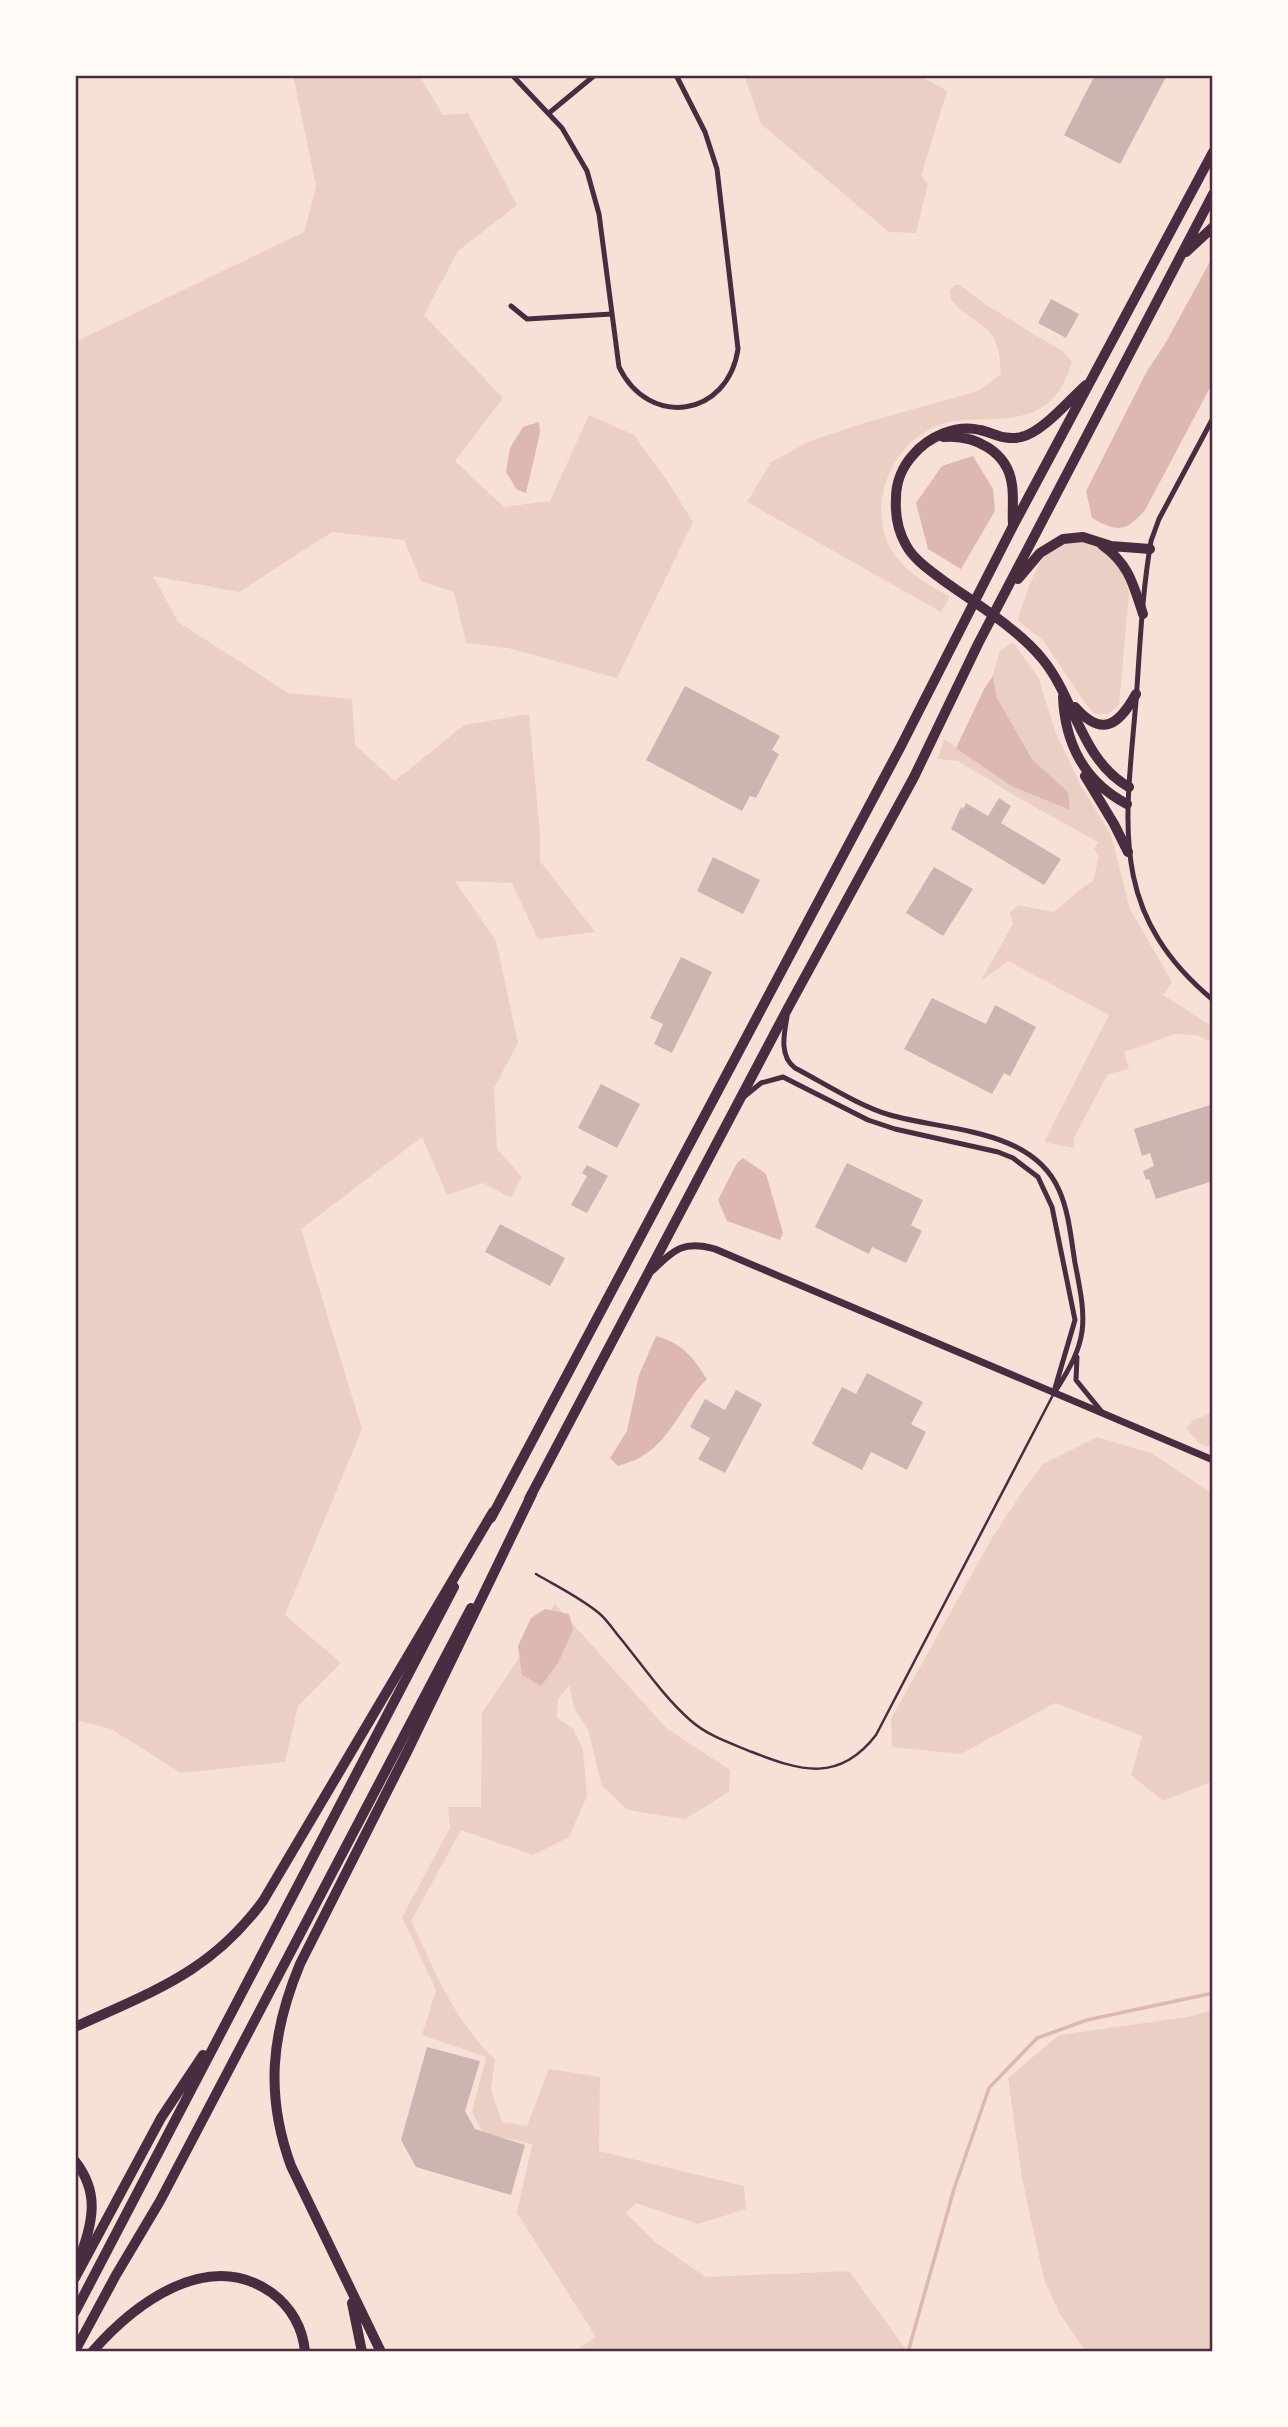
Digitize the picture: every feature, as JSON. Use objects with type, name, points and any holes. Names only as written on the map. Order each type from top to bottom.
[{"type":"highway","points":[[75,2312],[494,1512],[901,746],[1013,526],[1213,152]]},
{"type":"highway","points":[[75,2351],[160,2201],[788,1008],[914,777],[1003,597],[1213,194]]},
{"type":"highway","points":[[1178,260],[1213,227]]},
{"type":"highway","points":[[1092,380],[1041,429],[1022,437],[999,437],[979,429],[967,428],[945,433],[926,443],[912,455],[901,472],[895,507],[900,532],[916,558],[1026,642],[1049,668],[1100,763],[1129,787]]},
{"type":"highway","points":[[926,443],[947,437],[964,438],[978,442],[996,453],[1007,467],[1012,480],[1013,526]]},
{"type":"highway","points":[[1003,597],[1030,563],[1048,546],[1071,537],[1150,549]]},
{"type":"highway","points":[[1099,543],[1122,561],[1143,614]]},
{"type":"highway","points":[[1063,693],[1085,719],[1102,725],[1113,723],[1123,716],[1136,694]]},
{"type":"highway","points":[[1063,693],[1064,717],[1076,756],[1128,852]]},
{"type":"highway","points":[[1076,756],[1098,784],[1127,803]]},
{"type":"highway","points":[[381,2352],[291,2166],[284,2146],[275,2098],[274,2071],[280,2020],[300,1964],[408,1750],[532,1494]]},
{"type":"highway","points":[[75,2027],[197,1968],[249,1920],[264,1900],[494,1512]]},
{"type":"highway","points":[[75,2276],[161,2119],[191,2071],[218,2036]]},
{"type":"highway","points":[[75,2161],[85,2174],[93,2202],[90,2228],[75,2276]]},
{"type":"highway","points":[[343,2275],[358,2326],[362,2352]]},
{"type":"highway","points":[[92,2352],[130,2314],[152,2298],[180,2284],[219,2277],[254,2283],[280,2299],[297,2321],[305,2352]]},
{"type":"street","points":[[512,75],[549,113],[575,147],[594,193],[620,367],[633,388],[653,403],[676,408],[703,402],[714,396],[731,375],[738,349],[717,169],[705,132],[676,75]]},
{"type":"street","points":[[549,113],[595,75]]},
{"type":"street","points":[[511,306],[527,319],[612,314]]},
{"type":"street","points":[[1213,418],[1159,519],[1150,549],[1127,803],[1128,852],[1137,892],[1152,929],[1174,962],[1213,1000]]},
{"type":"street","points":[[788,1008],[784,1047],[789,1064],[795,1068],[888,1115],[1012,1144],[1038,1163],[1054,1180],[1064,1205],[1084,1307],[1084,1329],[1078,1352],[1076,1380],[1104,1414]]},
{"type":"street","points":[[740,1100],[761,1083],[783,1077],[868,1120],[895,1129],[998,1152],[1013,1158],[1038,1177],[1052,1207],[1074,1311],[1072,1335],[1061,1361],[1054,1393]]},
{"type":"street","points":[[650,1273],[680,1247],[694,1245],[715,1249],[1213,1460]]},
{"type":"street","points":[[1054,1393],[1078,1352]]},
{"type":"lane","points":[[537,1574],[585,1602],[602,1616],[679,1709],[704,1731],[789,1766],[818,1770],[832,1768],[858,1755],[876,1735],[1054,1393]]},
{"type":"shaded area","points":[[293,75],[419,75],[443,115],[468,113],[517,205],[458,251],[424,315],[503,398],[455,461],[504,507],[550,501],[589,415],[634,435],[693,522],[617,678],[508,648],[466,643],[454,592],[421,581],[404,540],[332,532],[239,592],[153,576],[178,622],[288,693],[352,699],[355,745],[395,781],[464,725],[529,714],[540,861],[595,932],[538,939],[512,883],[455,881],[496,941],[518,1043],[494,1088],[497,1149],[522,1177],[511,1198],[483,1183],[447,1195],[422,1137],[301,1229],[362,1429],[285,1615],[341,1663],[298,1706],[285,1762],[181,1773],[111,1729],[75,1720],[75,342],[304,232],[316,186]]},
{"type":"shaded area","points":[[744,75],[919,75],[947,91],[921,176],[928,184],[916,233],[889,232],[761,124]]},
{"type":"shaded area","points":[[1213,256],[1213,382],[1145,510],[1126,526],[1108,526],[1092,518],[1086,491],[1147,371],[1165,344]]},
{"type":"shaded area","points":[[955,285],[960,285],[986,305],[1062,351],[1072,362],[1060,389],[1046,405],[1015,417],[964,420],[939,425],[921,435],[905,449],[893,466],[881,505],[883,526],[889,545],[901,563],[912,573],[950,597],[941,612],[747,502],[771,462],[810,441],[978,391],[1001,374],[997,344],[992,335],[951,300],[950,290]]},
{"type":"shaded area","points":[[539,422],[540,433],[526,493],[517,490],[506,472],[510,448],[523,427]]},
{"type":"shaded area","points":[[973,456],[993,489],[995,511],[961,569],[928,549],[916,503],[942,466]]},
{"type":"shaded area","points":[[1080,541],[1113,559],[1123,574],[1129,594],[1119,705],[1108,714],[1095,714],[1088,707],[1043,640],[1017,620],[1031,581],[1046,553],[1059,545]]},
{"type":"shaded area","points":[[1013,642],[1039,679],[1055,731],[1081,786],[1111,835],[1130,909],[1172,982],[1163,995],[1213,1027],[1213,1043],[1197,1035],[1175,1034],[1124,1052],[1129,1069],[1109,1074],[1104,1081],[1074,1138],[1074,1148],[1044,1142],[1109,1015],[1008,961],[980,982],[1013,924],[1010,913],[1018,905],[1054,912],[1093,881],[1099,856],[1094,849],[1098,842],[958,761],[938,759],[944,739],[1011,786],[1070,810],[1068,792],[1032,759],[997,698],[993,676],[999,652]]},
{"type":"shaded area","points":[[993,676],[997,698],[1032,759],[1068,792],[1070,810],[1011,786],[956,748]]},
{"type":"shaded area","points":[[743,1158],[766,1174],[783,1233],[780,1240],[727,1221],[718,1200],[737,1163]]},
{"type":"shaded area","points":[[656,1336],[686,1352],[707,1379],[654,1448],[618,1466],[610,1458],[627,1431],[639,1375]]},
{"type":"shaded area","points":[[1213,1412],[1213,1448],[1200,1444],[1186,1428],[1194,1420]]},
{"type":"shaded area","points":[[1097,1437],[1151,1453],[1213,1494],[1213,1781],[1163,1801],[1131,1775],[1142,1736],[1055,1703],[961,1754],[892,1747],[891,1719],[992,1538],[1023,1491],[1043,1464]]},
{"type":"shaded area","points":[[555,1604],[666,1728],[730,1770],[729,1792],[685,1819],[628,1810],[602,1786],[588,1729],[574,1708],[569,1685],[558,1699],[557,1718],[573,1728],[583,1750],[587,1796],[569,1837],[533,1855],[461,1830],[411,1921],[457,2012],[480,2044],[495,2059],[491,2090],[502,2122],[527,2126],[549,2069],[600,2077],[599,2151],[744,2186],[746,2209],[698,2224],[636,2203],[626,2213],[656,2243],[706,2277],[849,2271],[908,2352],[573,2352],[596,2337],[517,2213],[532,2144],[483,2133],[472,2112],[486,2057],[422,2035],[436,1990],[402,1917],[450,1828],[448,1807],[481,1807],[482,1713]]},
{"type":"shaded area","points":[[545,1609],[569,1614],[573,1630],[558,1663],[541,1686],[522,1675],[518,1646],[531,1618]]},
{"type":"shaded area","points":[[1213,2010],[1213,2352],[1086,2352],[1060,2314],[1044,2280],[1022,2178],[1008,2078],[1059,2035],[1188,2017]]},
{"type":"building","points":[[1095,75],[1167,75],[1120,164],[1064,135]]},
{"type":"building","points":[[1051,299],[1079,314],[1066,338],[1038,323]]},
{"type":"building","points":[[685,686],[780,736],[772,750],[779,754],[756,798],[750,796],[742,811],[646,760]]},
{"type":"building","points":[[999,798],[1011,806],[1001,823],[1061,859],[1044,885],[951,829],[961,807],[963,809],[966,803],[988,816]]},
{"type":"building","points":[[713,857],[760,880],[743,914],[697,891]]},
{"type":"building","points":[[934,867],[973,889],[943,936],[906,913]]},
{"type":"building","points":[[681,957],[712,972],[672,1053],[654,1044],[663,1024],[650,1018]]},
{"type":"building","points":[[932,998],[986,1024],[995,1005],[1036,1027],[1010,1076],[1004,1073],[992,1094],[904,1049]]},
{"type":"building","points":[[601,1084],[640,1104],[617,1148],[578,1128]]},
{"type":"building","points":[[1213,1104],[1213,1181],[1156,1199],[1143,1171],[1154,1166],[1150,1153],[1142,1156],[1134,1129]]},
{"type":"building","points":[[847,1163],[923,1200],[911,1225],[922,1231],[906,1263],[872,1247],[869,1254],[815,1227]]},
{"type":"building","points":[[587,1165],[608,1176],[587,1213],[571,1205],[587,1176],[582,1173]]},
{"type":"building","points":[[500,1224],[565,1258],[550,1286],[485,1252]]},
{"type":"building","points":[[867,1373],[923,1402],[911,1424],[926,1432],[907,1470],[871,1452],[862,1470],[812,1444],[842,1387],[856,1394]]},
{"type":"building","points":[[736,1390],[762,1404],[725,1473],[698,1459],[710,1438],[690,1427],[705,1399],[725,1410]]},
{"type":"building","points":[[427,2047],[480,2061],[465,2111],[475,2129],[525,2145],[511,2195],[416,2167],[401,2140]]},
{"type":"waterway","points":[[908,2352],[954,2189],[989,2088],[1037,2038],[1087,2020],[1213,1993]]}]
